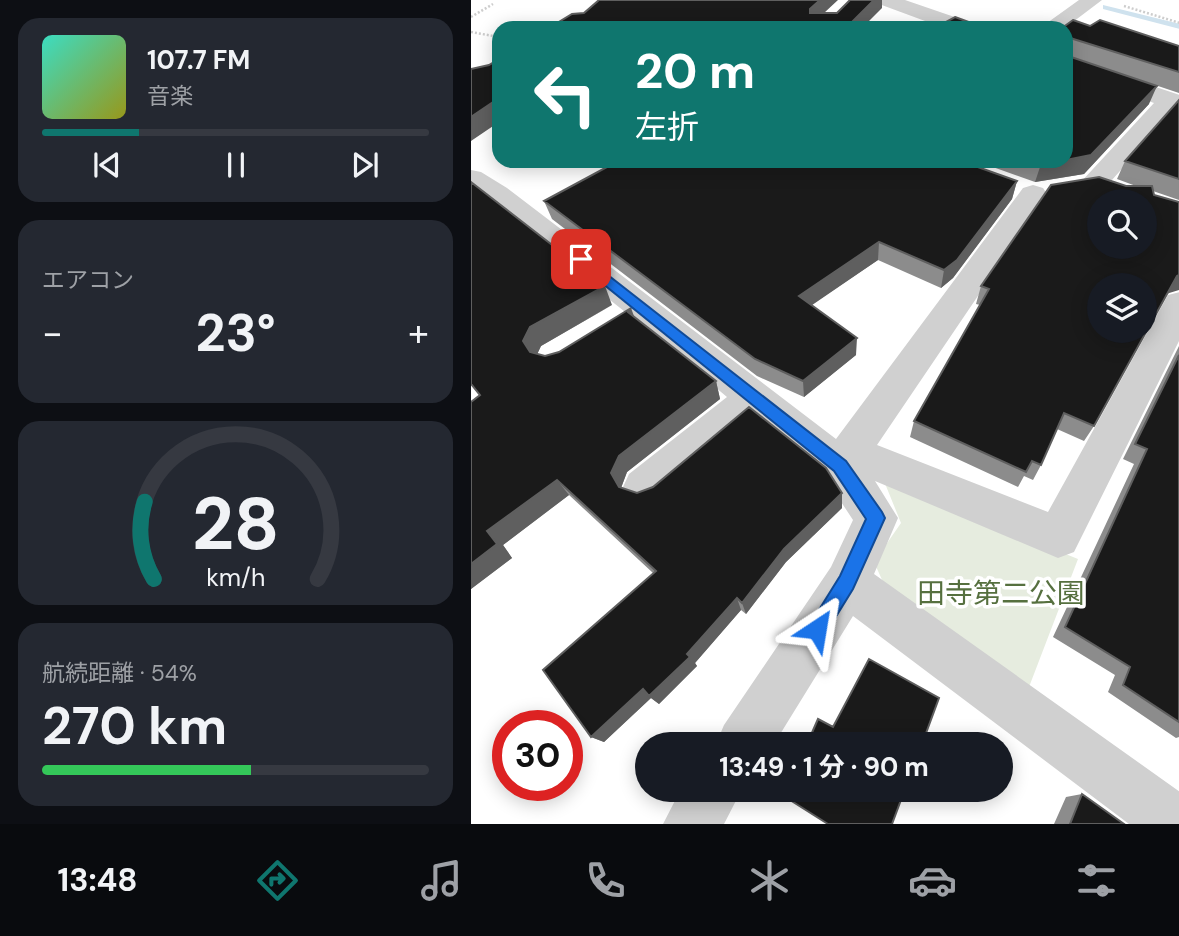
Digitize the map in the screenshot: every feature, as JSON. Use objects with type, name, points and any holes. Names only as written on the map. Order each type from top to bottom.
[{"type":"street","points":[[886,0],[932,21]]},
{"type":"street","points":[[1061,21],[1092,0]]},
{"type":"street","points":[[1073,66],[1174,102]]},
{"type":"street","points":[[840,466],[1063,188],[1174,102]]},
{"type":"street","points":[[471,178],[497,194],[625,315],[754,397],[840,466],[876,518],[847,583],[751,732]]},
{"type":"street","points":[[840,466],[879,463],[1058,537],[1179,304]]},
{"type":"street","points":[[644,487],[754,397]]},
{"type":"street","points":[[847,583],[1176,824]]},
{"type":"street","points":[[692,824],[706,802]]},
{"type":"path","points":[[471,17],[493,4]]},
{"type":"path","points":[[1116,4],[1179,23]]},
{"type":"path","points":[[471,32],[492,36]]},
{"type":"green space","name":"田寺第二公園","points":[[884,481],[1078,559],[1029,687],[883,582],[874,562],[901,523]]},
{"type":"building","points":[[599,0],[820,0],[810,9],[810,13],[837,13],[850,0],[874,0],[853,21],[560,21],[572,14],[584,13]]},
{"type":"building","points":[[955,17],[966,21],[948,21]]},
{"type":"building","points":[[1100,20],[1179,46],[1179,72],[1073,39],[1072,21],[1090,26]]},
{"type":"building","points":[[1073,58],[1157,86],[1091,155],[1073,159]]},
{"type":"building","points":[[492,63],[492,103],[471,117],[471,69]]},
{"type":"building","points":[[1179,100],[1179,179],[1125,161]]},
{"type":"building","points":[[605,168],[981,168],[1017,181],[957,260],[944,270],[879,242],[799,296],[857,338],[803,381],[755,359],[544,201]]},
{"type":"building","points":[[1099,177],[1126,186],[1152,186],[1153,189],[1087,189],[1087,259],[1157,259],[1157,196],[1179,202],[1179,275],[1157,312],[1157,273],[1087,273],[1087,343],[1140,343],[1094,426],[1064,413],[1041,465],[1032,461],[1026,472],[914,421],[989,289],[981,286],[1051,185]]},
{"type":"building","points":[[471,182],[605,286],[530,327],[523,341],[530,352],[545,356],[559,352],[631,308],[628,312],[716,381],[619,456],[611,473],[619,487],[637,493],[653,487],[749,407],[826,468],[842,493],[784,549],[742,603],[737,598],[687,654],[690,657],[649,696],[643,689],[591,737],[583,726],[583,710],[572,710],[543,670],[656,571],[557,480],[487,531],[497,544],[471,564],[471,402],[480,395],[471,384]]},
{"type":"building","points":[[1179,355],[1179,722],[1123,685],[1130,667],[1065,627],[1147,449],[1135,444]]},
{"type":"building","points":[[869,659],[939,698],[926,732],[812,732],[818,719],[833,727]]},
{"type":"building","points":[[1082,794],[1124,824],[1070,824]]},
{"type":"building","points":[[793,802],[900,802],[892,824],[828,824]]},
{"type":"waterway","points":[[1106,7],[1180,27]]},
{"type":"route","points":[[581,259],[840,466],[876,518],[847,583],[817,629]]}]
